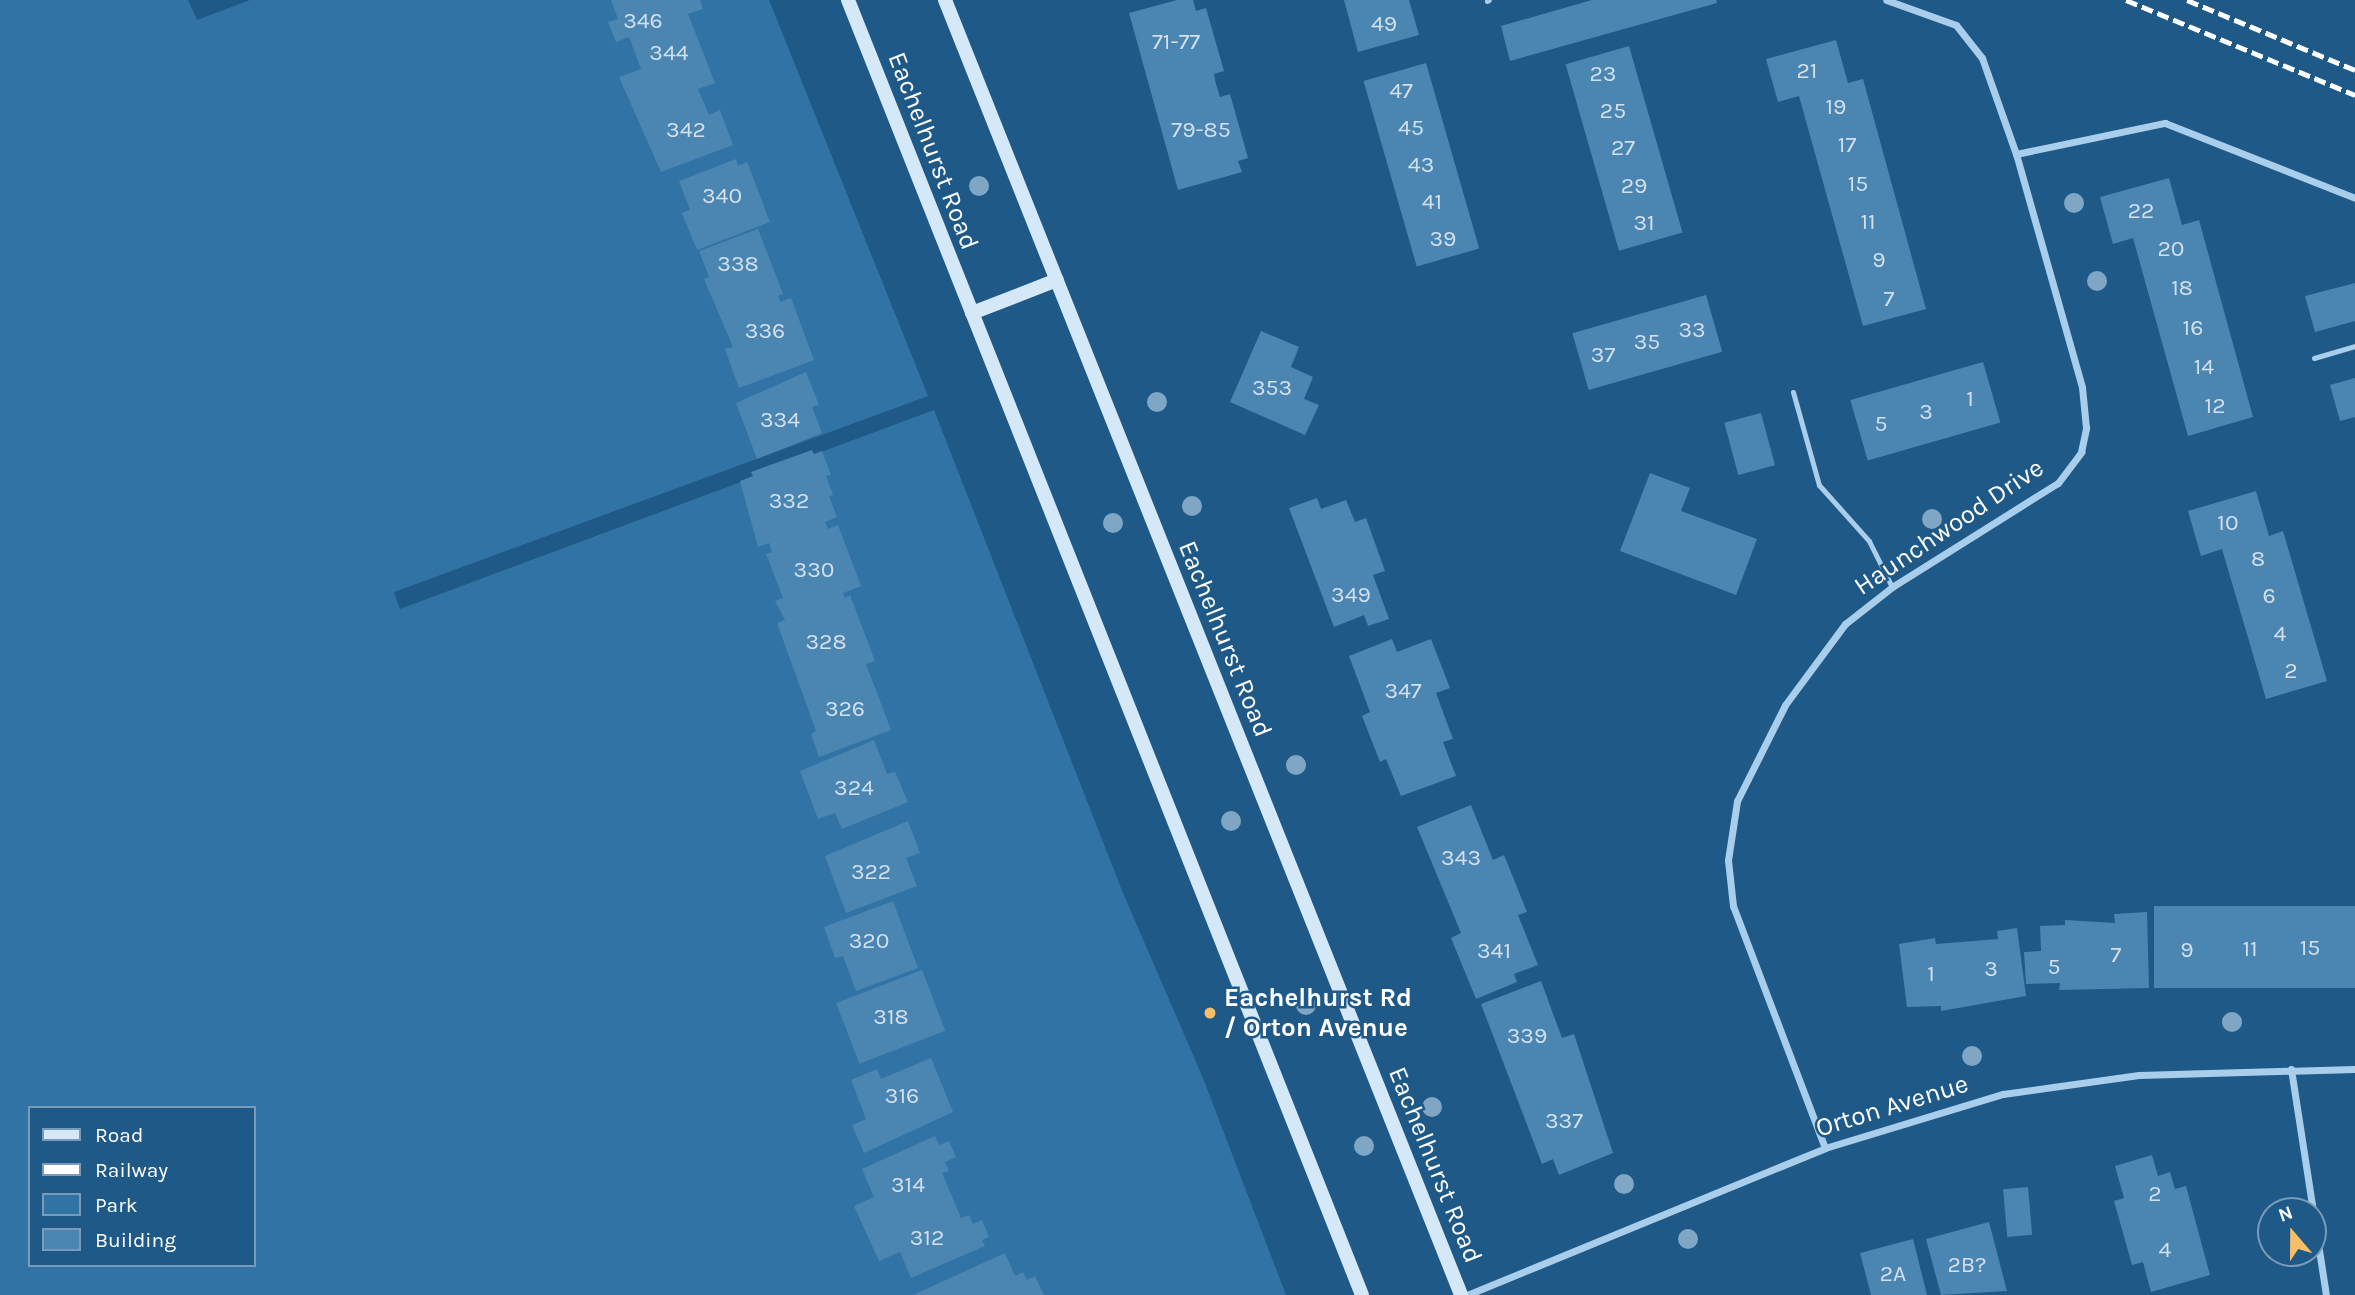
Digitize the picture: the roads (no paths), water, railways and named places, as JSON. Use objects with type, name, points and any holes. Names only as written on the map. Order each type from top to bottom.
[{"type":"main road","name":"Eachelhurst Road","points":[[848,0],[1362,1295]]},
{"type":"main road","name":"Eachelhurst Road","points":[[945,0],[1461,1295]]},
{"type":"main road","points":[[972,313],[1057,280]]},
{"type":"street","name":"Haunchwood Drive","points":[[1825,1148],[1733,906],[1728,860],[1737,801],[1785,705],[1845,624],[1892,587],[2058,483],[2081,452],[2086,428],[2082,387],[2016,154],[1971,41],[1956,25],[1886,0]]},
{"type":"street","points":[[2016,154],[2165,123],[2355,198]]},
{"type":"street","points":[[2291,1069],[2326,1295]]},
{"type":"street","name":"Orton Avenue","points":[[1467,1295],[1825,1148],[2003,1094],[2139,1075],[2355,1069]]},
{"type":"lane","points":[[2314,358],[2355,346]]},
{"type":"lane","points":[[1793,392],[1819,485],[1868,541],[1892,587]]},
{"type":"railway","points":[[2126,0],[2355,95]]},
{"type":"railway","points":[[2187,0],[2355,70]]},
{"type":"place","name":"Eachelhurst Rd / Orton Avenue","points":[[1210,1013]]}]
